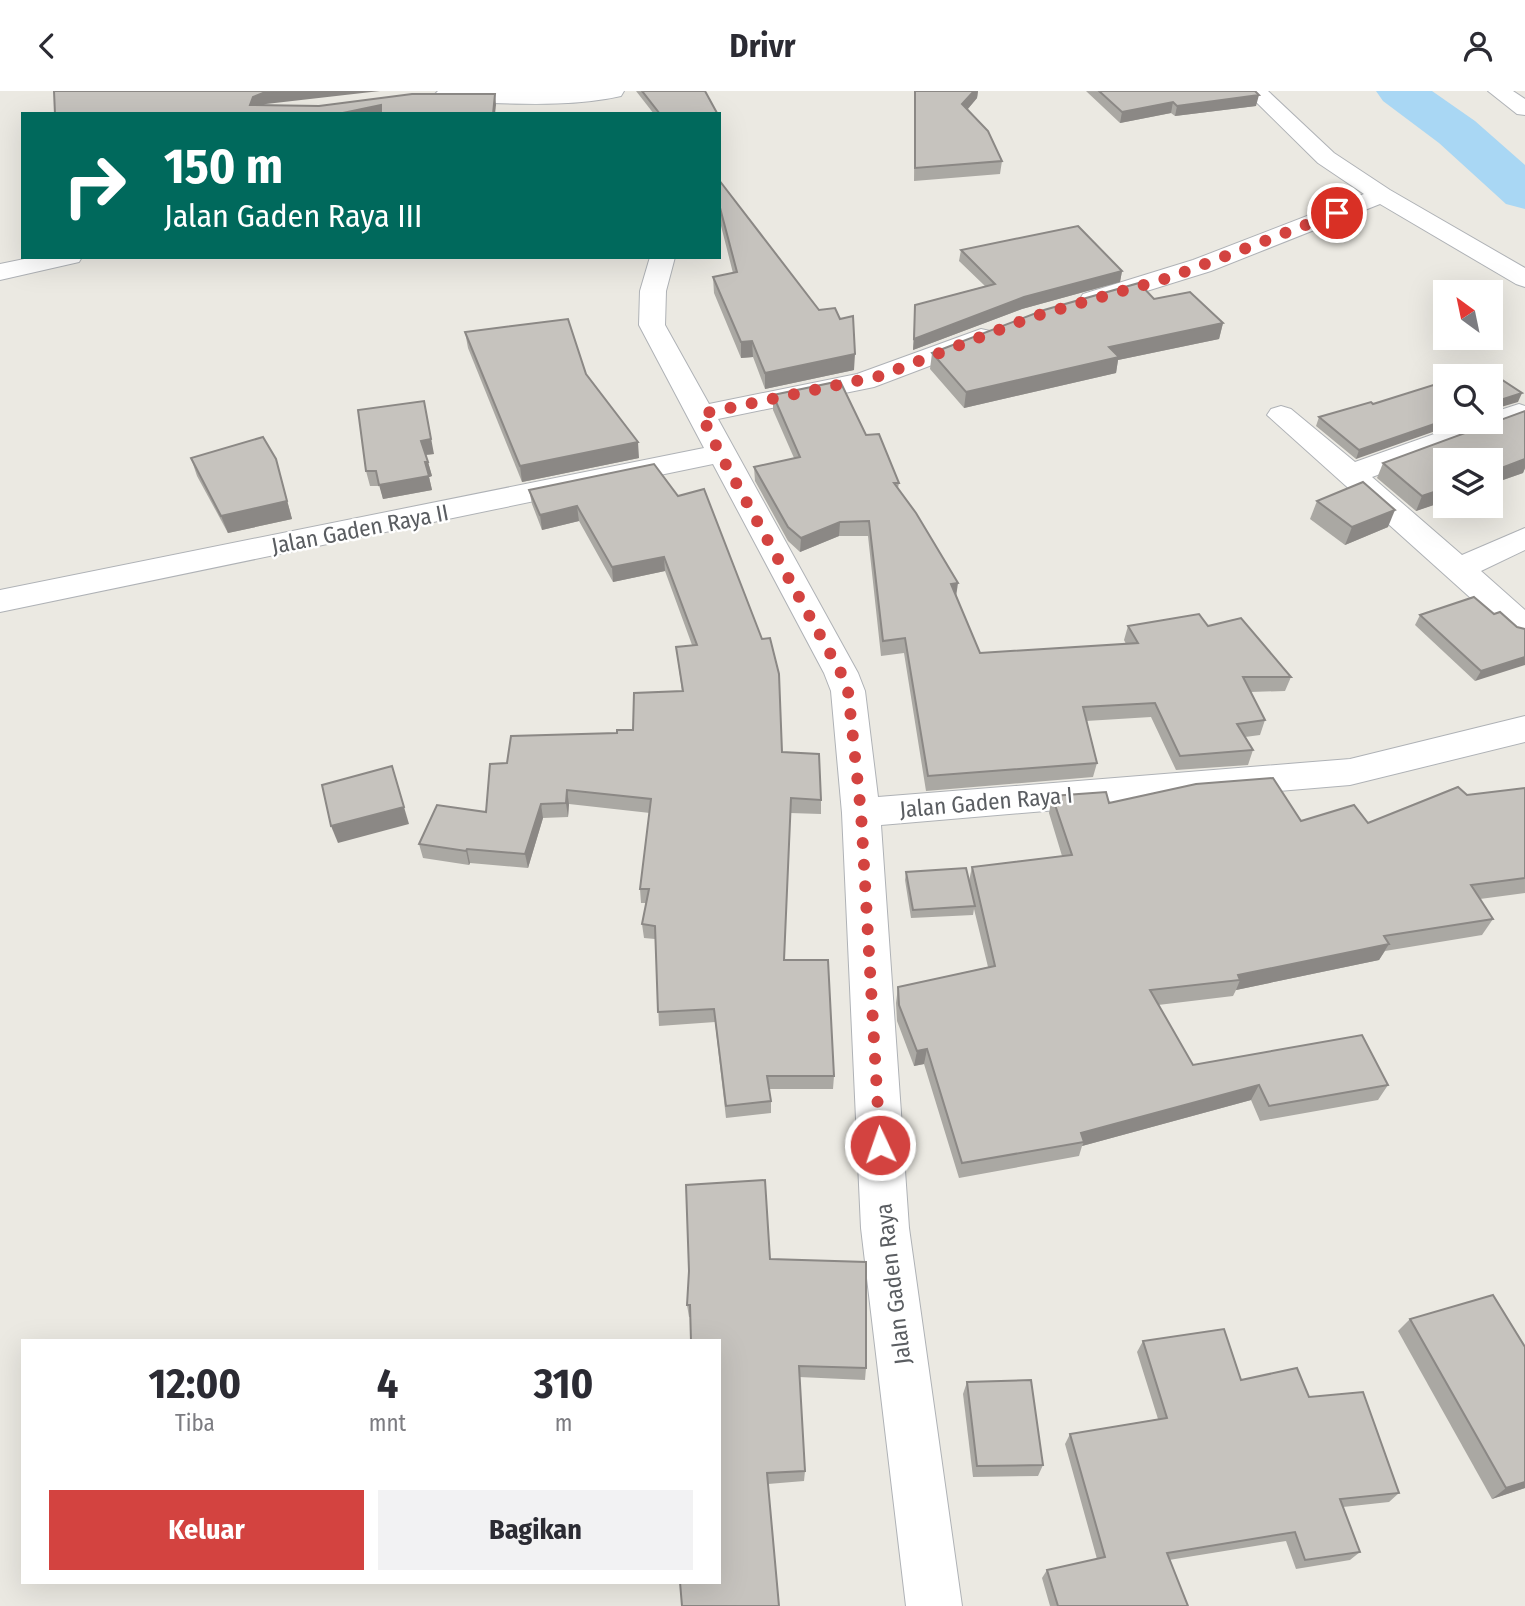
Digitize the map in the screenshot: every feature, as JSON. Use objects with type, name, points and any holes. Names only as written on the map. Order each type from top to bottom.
[{"type":"street","points":[[427,96],[570,100],[613,91]]},
{"type":"street","points":[[1256,91],[1326,158],[1382,195],[1525,279]]},
{"type":"street","points":[[1499,91],[1525,109]]},
{"type":"street","points":[[1071,306],[1159,281],[1246,250],[1382,195]]},
{"type":"street","points":[[0,272],[61,259]]},
{"type":"street","name":"Jalan Gaden Raya","points":[[662,259],[650,308],[652,325],[841,673],[848,691],[861,813],[885,1228],[934,1606]]},
{"type":"street","points":[[701,414],[872,379],[1008,326]]},
{"type":"street","points":[[1351,474],[1519,413]]},
{"type":"street","points":[[1281,415],[1525,628]]},
{"type":"street","name":"Jalan Gaden Raya II","points":[[0,601],[720,454]]},
{"type":"street","points":[[1459,569],[1525,538]]},
{"type":"street","name":"Jalan Gaden Raya I","points":[[861,813],[1350,772],[1525,729]]},
{"type":"building","points":[[54,91],[284,91],[253,97],[250,105],[319,106],[412,94],[495,94],[493,112],[381,112],[381,105],[348,112],[55,112]]},
{"type":"building","points":[[642,91],[705,91],[716,112],[658,112]]},
{"type":"building","points":[[915,91],[974,91],[962,104],[988,131],[1002,161],[915,168]]},
{"type":"building","points":[[1099,91],[1255,91],[1259,95],[1177,106],[1173,102],[1122,112]]},
{"type":"building","points":[[721,183],[819,310],[835,308],[840,319],[853,316],[855,354],[765,373],[752,341],[741,342],[713,277],[737,272],[721,212]]},
{"type":"building","points":[[1078,226],[1122,271],[1024,297],[914,339],[915,305],[995,284],[961,250]]},
{"type":"building","points":[[1139,283],[1154,299],[1190,292],[1223,323],[1109,347],[1119,357],[966,392],[932,353],[1044,310]]},
{"type":"building","points":[[568,319],[586,374],[638,442],[520,466],[465,332]]},
{"type":"building","points":[[1503,380],[1522,393],[1503,399]]},
{"type":"building","points":[[840,381],[866,435],[879,434],[899,483],[894,483],[916,513],[958,583],[951,584],[980,653],[1138,643],[1128,626],[1199,614],[1208,626],[1241,618],[1291,677],[1243,677],[1265,720],[1237,724],[1253,750],[1180,756],[1155,703],[1083,707],[1097,763],[928,776],[905,638],[883,641],[869,521],[840,522],[801,538],[788,527],[754,467],[800,457],[773,395]]},
{"type":"building","points":[[1433,385],[1433,424],[1359,450],[1319,417],[1371,402],[1373,404]]},
{"type":"building","points":[[424,401],[431,439],[421,441],[428,462],[425,462],[429,476],[379,485],[376,471],[366,471],[358,410]]},
{"type":"building","points":[[1525,411],[1525,459],[1503,467],[1503,448],[1433,448],[1433,492],[1422,496],[1383,463],[1462,434],[1503,434],[1503,419]]},
{"type":"building","points":[[263,437],[276,459],[287,501],[221,516],[191,458]]},
{"type":"building","points":[[654,464],[678,496],[704,489],[762,639],[770,638],[779,674],[782,752],[819,754],[821,800],[791,798],[784,960],[828,960],[834,1076],[767,1076],[771,1101],[726,1106],[714,1009],[658,1012],[655,926],[642,924],[649,889],[640,889],[651,799],[567,790],[566,803],[541,804],[525,854],[466,851],[419,844],[437,805],[486,812],[490,764],[507,763],[511,736],[617,733],[617,730],[633,730],[634,693],[683,691],[676,647],[697,645],[664,557],[612,567],[577,506],[540,515],[529,490]]},
{"type":"building","points":[[1363,482],[1395,510],[1352,527],[1317,501]]},
{"type":"building","points":[[1474,597],[1494,614],[1500,612],[1517,627],[1525,629],[1525,657],[1481,671],[1420,615]]},
{"type":"building","points":[[392,766],[404,807],[331,826],[322,785]]},
{"type":"building","points":[[1273,778],[1301,821],[1354,805],[1368,823],[1458,787],[1467,795],[1525,788],[1525,878],[1471,885],[1493,919],[1384,936],[1389,944],[1238,975],[1240,980],[1150,990],[1193,1065],[1362,1035],[1388,1085],[1269,1106],[1259,1085],[1081,1133],[1084,1142],[962,1163],[927,1049],[917,1051],[899,1005],[898,987],[995,966],[972,867],[1072,855],[1052,796],[1106,792],[1109,803],[1196,784]]},
{"type":"building","points":[[966,868],[975,906],[913,910],[906,872]]},
{"type":"building","points":[[765,1180],[770,1259],[866,1262],[866,1368],[799,1366],[805,1471],[767,1473],[779,1606],[682,1606],[680,1584],[721,1584],[721,1339],[691,1339],[690,1305],[687,1305],[689,1271],[686,1185]]},
{"type":"building","points":[[1493,1295],[1525,1347],[1525,1482],[1506,1488],[1410,1319]]},
{"type":"building","points":[[1224,1329],[1241,1380],[1297,1368],[1309,1397],[1363,1392],[1399,1493],[1340,1499],[1360,1552],[1305,1560],[1295,1532],[1167,1553],[1188,1606],[1058,1606],[1047,1570],[1105,1557],[1070,1434],[1167,1418],[1143,1341]]},
{"type":"building","points":[[1031,1380],[1043,1465],[977,1466],[967,1382]]},
{"type":"waterway","points":[[1400,91],[1457,132],[1525,193]]},
{"type":"route","points":[[880,1145],[861,813],[848,691],[841,673],[720,454],[701,414],[880,376],[1032,317],[1171,277],[1337,213]]}]
